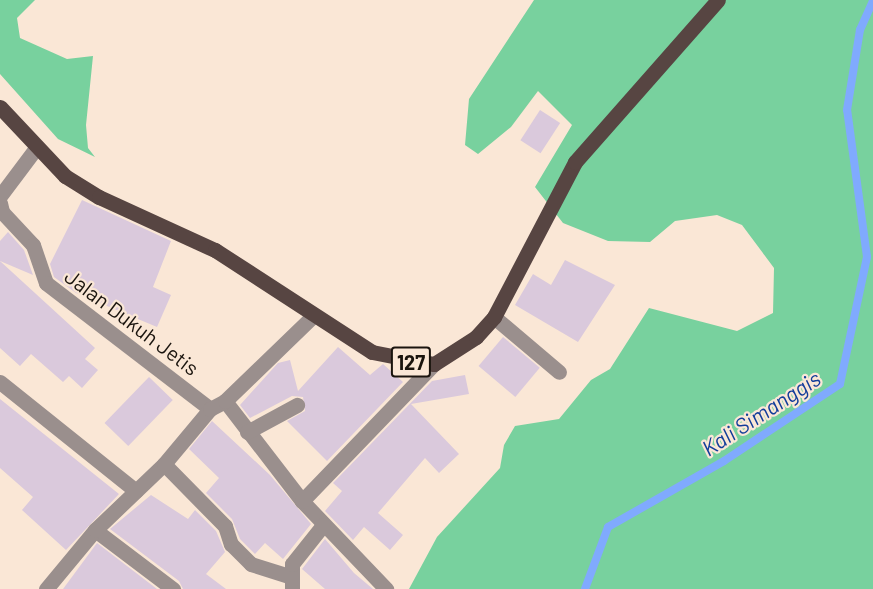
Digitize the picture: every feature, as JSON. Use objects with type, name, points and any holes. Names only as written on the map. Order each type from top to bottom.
[{"type":"main road","name":"127","points":[[0,107],[36,148],[90,192],[214,250],[312,316],[372,352],[434,364],[476,337],[494,317],[575,162],[718,0]]},
{"type":"street","points":[[0,196],[36,148]]},
{"type":"street","name":"Jalan Dukuh Jetis","points":[[0,203],[2,212],[33,245],[46,284],[210,409]]},
{"type":"street","points":[[46,589],[95,530],[164,464],[210,409],[225,401],[312,316]]},
{"type":"street","points":[[494,317],[559,372]]},
{"type":"street","points":[[302,501],[434,364]]},
{"type":"street","points":[[0,382],[136,491]]},
{"type":"street","points":[[225,401],[302,501],[386,589]]},
{"type":"street","points":[[247,432],[297,405]]},
{"type":"street","points":[[164,464],[225,526],[230,543],[251,564],[292,583],[292,564],[324,525]]},
{"type":"street","points":[[95,530],[174,589]]},
{"type":"green space","points":[[0,0],[35,0],[17,18],[20,38],[67,59],[93,56],[86,125],[88,148],[95,157],[58,139],[0,74]]},
{"type":"green space","points":[[534,0],[873,0],[873,589],[409,589],[437,537],[500,468],[504,445],[515,426],[559,419],[591,380],[610,369],[649,308],[737,331],[773,313],[774,268],[742,225],[717,215],[675,221],[650,242],[608,241],[563,223],[535,187],[572,125],[538,91],[511,127],[478,154],[465,145],[469,99]]},
{"type":"building","points":[[540,110],[560,123],[541,153],[520,140]]},
{"type":"building","points":[[82,200],[171,241],[153,287],[171,295],[157,327],[76,293],[54,277],[50,264]]},
{"type":"building","points":[[8,232],[24,250],[33,275],[0,261],[0,241]]},
{"type":"building","points":[[565,260],[615,285],[578,342],[515,305],[533,274],[551,285]]},
{"type":"building","points":[[0,261],[95,348],[85,359],[98,370],[82,388],[69,376],[63,382],[31,354],[20,366],[0,348]]},
{"type":"building","points":[[503,337],[540,368],[515,397],[479,366]]},
{"type":"building","points":[[338,347],[370,375],[383,364],[403,382],[327,461],[287,421],[305,411],[303,397],[292,396],[250,418],[240,405],[278,363],[290,360],[298,391]]},
{"type":"building","points":[[465,375],[469,394],[411,404],[459,454],[439,473],[425,458],[378,513],[403,535],[390,550],[364,527],[353,540],[325,511],[342,491],[333,483],[432,381]]},
{"type":"building","points":[[149,377],[173,400],[128,446],[105,423]]},
{"type":"building","points":[[0,399],[119,494],[66,550],[22,510],[33,497],[0,468]]},
{"type":"building","points":[[212,421],[270,475],[311,524],[283,559],[265,543],[255,554],[240,539],[232,519],[206,493],[219,478],[189,449]]},
{"type":"building","points":[[151,495],[188,519],[195,510],[216,531],[225,552],[206,574],[226,589],[183,589],[179,581],[110,529]]},
{"type":"building","points":[[325,539],[354,573],[373,589],[325,589],[302,569]]},
{"type":"building","points":[[97,543],[157,589],[63,589]]},
{"type":"waterway","name":"Kali Simanggis","points":[[585,589],[608,527],[724,461],[840,384],[867,257],[847,110],[860,30],[873,1]]}]
